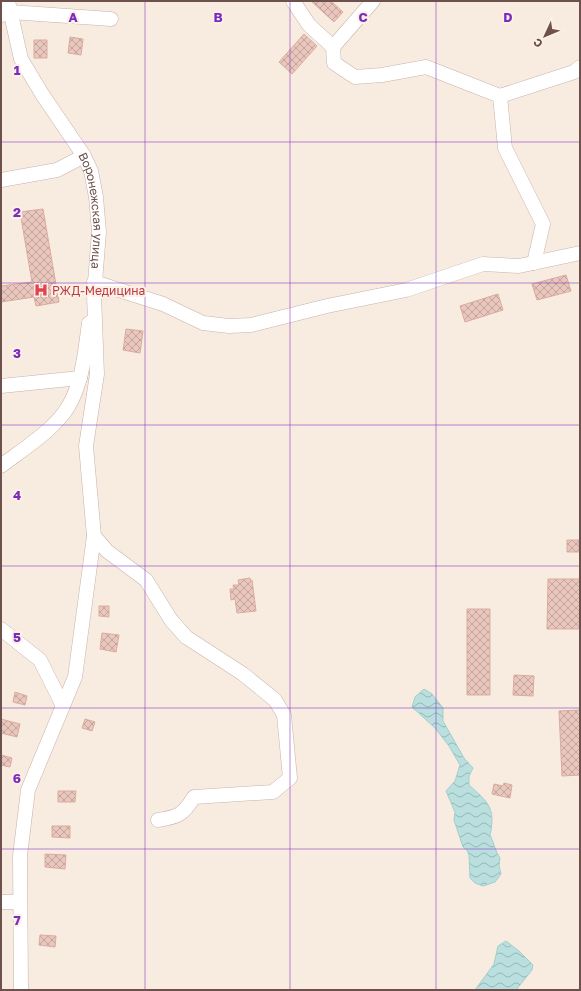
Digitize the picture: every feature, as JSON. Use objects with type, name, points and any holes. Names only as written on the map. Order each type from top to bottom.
[{"type":"street","points":[[293,1],[309,25],[333,46]]},
{"type":"street","points":[[373,1],[333,46],[334,63],[355,77],[382,75],[426,67],[500,96],[574,72],[580,67]]},
{"type":"street","points":[[6,9],[111,19]]},
{"type":"street","name":"Воронежская улица","points":[[6,9],[21,59],[42,94],[84,156],[91,171],[96,196],[99,232],[94,288],[98,374],[86,446],[94,536],[74,677],[28,790],[20,856],[21,990]]},
{"type":"street","points":[[500,96],[506,148],[543,224],[534,263]]},
{"type":"street","points":[[1,180],[56,170],[84,156]]},
{"type":"street","points":[[1,466],[55,424],[68,407],[80,378],[94,288],[163,304],[203,323],[229,326],[251,325],[327,306],[406,290],[483,264],[519,266],[580,253]]},
{"type":"street","points":[[1,386],[80,378]]},
{"type":"street","points":[[94,536],[107,551],[146,580],[171,620],[186,637],[243,674],[275,700],[284,715],[290,778],[273,792],[194,797],[187,808],[176,817],[158,820]]},
{"type":"street","points":[[1,629],[40,660],[63,706]]},
{"type":"street","points":[[1,902],[20,902]]},
{"type":"water","points":[[424,689],[432,694],[443,708],[443,721],[464,758],[473,768],[469,776],[469,785],[486,801],[491,812],[492,826],[490,835],[500,858],[499,866],[501,874],[495,882],[483,886],[475,883],[470,878],[469,855],[467,850],[463,847],[454,820],[455,812],[446,791],[455,781],[460,765],[449,746],[435,728],[412,707],[415,697]]},
{"type":"water","points":[[506,941],[533,965],[532,970],[516,990],[475,990],[494,964],[498,946]]},
{"type":"building","points":[[311,1],[331,1],[343,12],[334,22]]},
{"type":"building","points":[[304,34],[317,46],[292,74],[279,62]]},
{"type":"building","points":[[70,37],[83,39],[81,55],[68,53]]},
{"type":"building","points":[[34,40],[47,40],[47,58],[34,58]]},
{"type":"building","points":[[43,209],[59,302],[36,306],[34,297],[1,302],[1,286],[32,282],[20,212]]},
{"type":"building","points":[[566,275],[571,291],[537,300],[532,284]]},
{"type":"building","points":[[498,294],[503,310],[465,322],[460,306]]},
{"type":"building","points":[[126,329],[143,331],[140,353],[123,350]]},
{"type":"building","points":[[567,540],[579,540],[579,552],[567,552]]},
{"type":"building","points":[[250,578],[251,581],[252,580],[256,611],[237,613],[235,599],[231,600],[230,589],[234,589],[233,585],[239,585],[238,580]]},
{"type":"building","points":[[548,579],[580,579],[579,629],[547,629]]},
{"type":"building","points":[[99,606],[109,606],[109,617],[99,616]]},
{"type":"building","points":[[467,609],[490,609],[490,695],[467,695]]},
{"type":"building","points":[[102,633],[119,635],[116,652],[100,649]]},
{"type":"building","points":[[514,675],[534,676],[533,696],[513,695]]},
{"type":"building","points":[[15,692],[27,696],[25,705],[13,702]]},
{"type":"building","points":[[580,710],[580,775],[562,776],[559,711]]},
{"type":"building","points":[[1,719],[20,724],[17,737],[1,733]]},
{"type":"building","points":[[85,719],[95,722],[92,731],[82,728]]},
{"type":"building","points":[[1,755],[12,758],[10,767],[1,765]]},
{"type":"building","points":[[504,783],[512,785],[510,798],[492,794],[494,784],[503,786]]},
{"type":"building","points":[[58,791],[76,791],[75,802],[58,802]]},
{"type":"building","points":[[52,826],[70,826],[70,838],[52,837]]},
{"type":"building","points":[[45,854],[66,855],[65,869],[45,867]]},
{"type":"building","points":[[40,935],[56,936],[55,947],[39,945]]},
{"type":"place","name":"РЖД-Медицина","points":[[41,290]]}]
